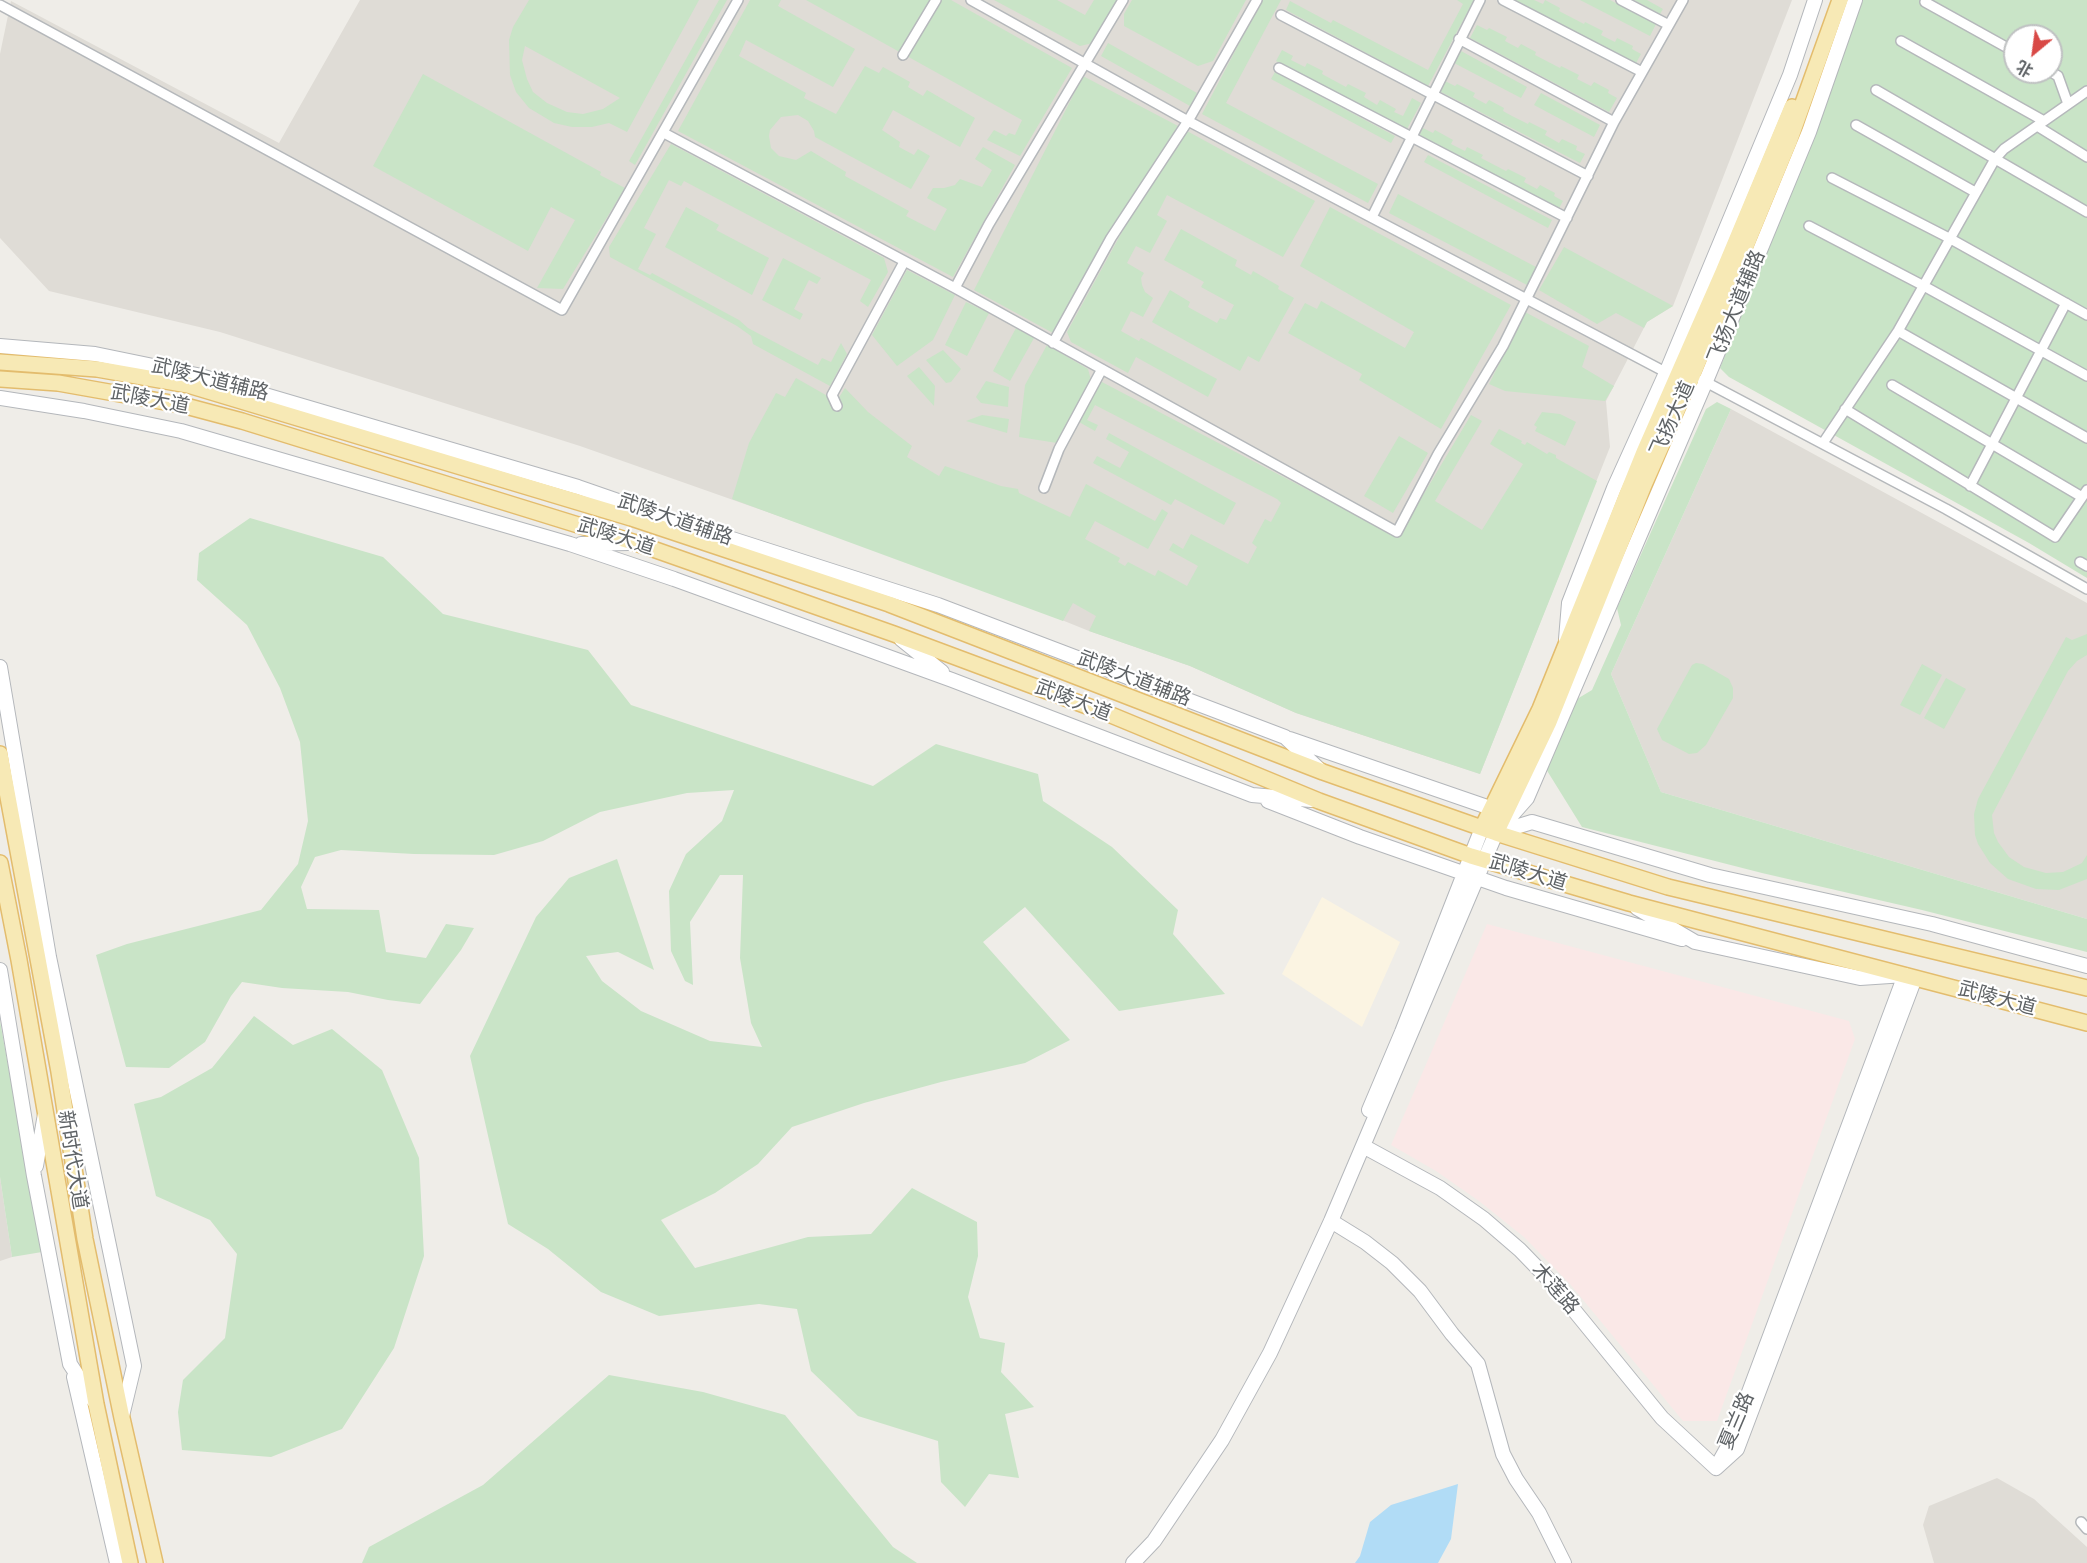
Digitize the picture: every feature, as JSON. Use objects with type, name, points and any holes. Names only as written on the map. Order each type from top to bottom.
[{"type":"main road","name":"飞扬大道","points":[[1489,830],[1503,812],[1549,722],[1644,485],[1723,272],[1836,2]]},
{"type":"main road","name":"飞扬大道","points":[[1503,812],[1540,710],[1644,452],[1718,312],[1789,142],[1836,2]]},
{"type":"main road","name":"武陵大道","points":[[0,362],[97,369],[188,385],[631,518],[889,604],[1323,772],[1489,830],[1668,887],[2087,988]]},
{"type":"main road","name":"武陵大道","points":[[0,379],[58,383],[182,405],[242,421],[633,542],[894,634],[1111,715],[1318,801],[1478,858],[1629,903],[2087,1023]]},
{"type":"main road","name":"新时代大道","points":[[0,754],[59,1072],[85,1239],[155,1563]]},
{"type":"main road","name":"新时代大道","points":[[0,862],[96,1404],[130,1563]]},
{"type":"street","points":[[0,5],[562,310],[664,134],[738,0]]},
{"type":"street","points":[[903,55],[936,0]]},
{"type":"street","points":[[971,0],[1188,121],[1526,300],[1823,443],[2087,589]]},
{"type":"street","points":[[955,288],[989,224],[1123,0]]},
{"type":"street","points":[[1053,343],[1111,238],[1188,121],[1257,0]]},
{"type":"street","points":[[1372,217],[1480,0]]},
{"type":"street","points":[[1503,0],[1642,72]]},
{"type":"street","points":[[1621,0],[1669,25]]},
{"type":"street","points":[[664,134],[955,288],[1396,532],[1438,454],[1503,346],[1614,122],[1683,0]]},
{"type":"street","name":"飞扬大道辅路","points":[[1565,650],[1569,603],[1614,488],[1751,272],[1809,132],[1855,0]]},
{"type":"street","name":"飞扬大道辅路","points":[[1685,378],[1726,229],[1790,75],[1815,1]]},
{"type":"street","points":[[1836,2],[1836,55]]},
{"type":"street","points":[[1925,2],[2003,45]]},
{"type":"street","points":[[1281,15],[1588,176]]},
{"type":"street","points":[[1459,39],[1614,122]]},
{"type":"street","points":[[1901,41],[2040,124],[2087,157]]},
{"type":"street","points":[[1279,68],[1567,218]]},
{"type":"street","points":[[2061,84],[2068,104]]},
{"type":"street","points":[[1876,90],[2087,212]]},
{"type":"street","points":[[1823,443],[1898,331],[1995,159],[2004,149],[2087,91]]},
{"type":"street","points":[[1856,125],[1975,192]]},
{"type":"street","points":[[1832,178],[1949,238],[2087,315]]},
{"type":"street","points":[[1809,226],[2087,376]]},
{"type":"street","points":[[1723,272],[1726,229]]},
{"type":"street","points":[[837,406],[832,395],[904,262]]},
{"type":"street","points":[[1718,312],[1751,272]]},
{"type":"street","points":[[1970,486],[2066,303]]},
{"type":"street","points":[[1898,331],[2087,438]]},
{"type":"street","name":"武陵大道辅路","points":[[0,346],[95,354],[197,375],[578,487],[938,605],[1285,737],[1323,772]]},
{"type":"street","points":[[1044,488],[1059,449],[1102,369]]},
{"type":"street","points":[[1892,385],[2082,497],[2087,510]]},
{"type":"street","points":[[1,398],[84,411],[181,431],[570,544],[674,579],[952,680],[1360,837],[1471,876],[1636,927],[1860,978],[1910,977]]},
{"type":"street","points":[[1845,409],[2055,537],[2082,497]]},
{"type":"street","points":[[1614,488],[1644,452]]},
{"type":"street","points":[[578,487],[631,518]]},
{"type":"street","points":[[570,544],[633,542]]},
{"type":"street","points":[[889,604],[938,605]]},
{"type":"street","points":[[894,634],[952,680]]},
{"type":"street","points":[[0,672],[49,957],[134,1366],[122,1418]]},
{"type":"street","points":[[1285,737],[1532,822],[1710,874],[1932,924],[2087,966]]},
{"type":"street","points":[[1252,795],[1318,801]]},
{"type":"street","points":[[1133,1563],[1154,1541],[1221,1440],[1270,1353],[1363,1146],[1489,830],[1532,822]]},
{"type":"street","points":[[1123,1563],[1150,1535],[1215,1437],[1264,1351],[1471,876]]},
{"type":"street","points":[[1629,903],[1695,942]]},
{"type":"street","points":[[19,960],[0,969],[34,1176],[71,1366],[117,1563]]},
{"type":"street","name":"夏兰路","points":[[1716,1468],[1730,1443],[1910,977]]},
{"type":"street","points":[[34,1176],[45,1112]]},
{"type":"street","name":"木莲路","points":[[1363,1146],[1440,1188],[1484,1219],[1520,1250],[1551,1282],[1662,1418],[1716,1468]]},
{"type":"street","points":[[1331,1221],[1365,1242],[1392,1263],[1420,1291],[1478,1364],[1503,1455],[1539,1513],[1564,1563]]},
{"type":"street","points":[[71,1366],[96,1404]]},
{"type":"shaded area","points":[[360,0],[1792,0],[1673,306],[1647,322],[1606,401],[1610,447],[1480,774],[1296,713],[1190,666],[1089,631],[980,587],[580,446],[220,332],[49,291],[0,238],[0,54],[11,1],[279,143]]},
{"type":"shaded area","points":[[1731,409],[2087,603],[2087,919],[1661,792],[1611,674]]},
{"type":"shaded area","points":[[1322,897],[1400,942],[1362,1027],[1282,974]]},
{"type":"shaded area","points":[[1487,924],[1849,1021],[1855,1039],[1717,1421],[1683,1421],[1570,1284],[1524,1237],[1479,1201],[1436,1171],[1391,1145]]},
{"type":"shaded area","points":[[0,1177],[12,1257],[0,1261]]},
{"type":"shaded area","points":[[1997,1478],[2034,1499],[2087,1547],[2087,1563],[1934,1563],[1923,1525],[1929,1506]]},
{"type":"green space","points":[[529,0],[699,0],[627,132],[609,123],[592,127],[572,127],[554,123],[529,108],[516,92],[510,75],[509,40],[513,27]],"holes":[[[525,46],[620,98],[603,109],[583,114],[567,112],[547,103],[533,92],[527,79],[522,60]]]},
{"type":"green space","points":[[719,0],[727,0],[635,165],[629,161]]},
{"type":"green space","points":[[750,0],[781,0],[778,6],[855,49],[833,87],[746,40],[739,56],[806,93],[804,98],[836,114],[865,66],[879,73],[883,67],[910,82],[908,87],[923,96],[927,90],[975,118],[960,147],[893,110],[882,130],[900,142],[899,147],[914,155],[918,149],[930,156],[911,189],[815,137],[808,121],[798,115],[781,117],[770,130],[771,148],[779,156],[796,160],[811,151],[846,172],[845,176],[909,211],[906,216],[935,231],[947,209],[927,198],[933,188],[955,185],[960,179],[982,187],[992,170],[975,159],[983,147],[1015,165],[953,277],[678,131]]},
{"type":"green space","points":[[806,0],[951,0],[1072,68],[1020,156],[987,140],[994,130],[1006,136],[1009,133],[1015,135],[1022,120]]},
{"type":"green space","points":[[994,0],[1057,0],[1085,15],[1094,0],[1118,0],[1093,43],[1080,46]]},
{"type":"green space","points":[[1132,0],[1246,0],[1213,61],[1198,66],[1124,26],[1124,14]]},
{"type":"green space","points":[[1262,0],[1281,0],[1226,103],[1378,184],[1368,203],[1202,114]]},
{"type":"green space","points":[[1457,0],[1474,0],[1428,86],[1286,10],[1290,1],[1331,23],[1333,20],[1428,70],[1463,4]]},
{"type":"green space","points":[[1514,0],[1534,0],[1543,4],[1545,0],[1560,8],[1559,11],[1603,31],[1601,35],[1615,42],[1617,38],[1633,46],[1632,49],[1641,54],[1636,63]]},
{"type":"green space","points":[[1580,0],[1610,0],[1656,24],[1650,36]]},
{"type":"green space","points":[[1634,0],[1647,0],[1663,9],[1660,14]]},
{"type":"green space","points":[[1863,0],[2087,0],[2087,578],[2029,543],[1729,377],[1720,368],[1813,135]]},
{"type":"green space","points":[[1477,25],[1507,37],[1505,41],[1518,48],[1521,44],[1536,52],[1535,55],[1579,75],[1577,79],[1591,86],[1594,82],[1609,90],[1608,93],[1617,98],[1609,112],[1470,38]]},
{"type":"green space","points":[[1108,43],[1197,93],[1190,106],[1101,56]]},
{"type":"green space","points":[[1282,50],[1293,56],[1291,60],[1305,67],[1307,63],[1323,71],[1322,74],[1346,87],[1348,84],[1366,93],[1364,97],[1377,105],[1380,100],[1396,109],[1394,112],[1403,116],[1412,98],[1421,103],[1407,129],[1276,61]]},
{"type":"green space","points":[[1461,51],[1527,87],[1521,98],[1454,63]]},
{"type":"green space","points":[[1275,72],[1395,136],[1391,143],[1271,79]]},
{"type":"green space","points":[[423,74],[601,172],[600,175],[625,188],[563,289],[537,288],[575,220],[551,207],[528,251],[373,166]]},
{"type":"green space","points":[[1083,76],[1178,126],[1107,236],[1053,333],[974,290]]},
{"type":"green space","points":[[1445,81],[1475,93],[1473,97],[1486,104],[1489,100],[1504,108],[1503,111],[1512,116],[1547,131],[1545,135],[1559,143],[1562,139],[1577,146],[1576,150],[1585,154],[1580,163],[1439,91]]},
{"type":"green space","points":[[1541,93],[1600,125],[1594,137],[1534,105]]},
{"type":"green space","points":[[1423,128],[1433,133],[1435,130],[1453,140],[1451,144],[1465,151],[1467,147],[1483,155],[1481,158],[1526,178],[1524,182],[1537,189],[1540,185],[1555,193],[1554,196],[1563,201],[1558,210],[1418,137]]},
{"type":"green space","points":[[1187,131],[1315,201],[1283,257],[1167,195],[1157,215],[1167,221],[1150,253],[1136,246],[1127,263],[1144,273],[1141,278],[1142,285],[1145,292],[1153,298],[1143,317],[1131,311],[1121,331],[1139,341],[1141,338],[1217,379],[1208,397],[1136,357],[1128,373],[1071,342],[1067,332],[1144,192],[1151,187]]},
{"type":"green space","points":[[671,144],[884,258],[888,272],[868,307],[860,301],[871,280],[684,181],[681,186],[669,180],[644,228],[656,234],[638,269],[650,275],[652,273],[818,365],[822,358],[831,362],[841,343],[847,354],[830,386],[753,344],[751,336],[737,326],[610,257],[609,247]]},
{"type":"green space","points":[[1428,155],[1552,220],[1548,228],[1424,162]]},
{"type":"green space","points":[[1398,194],[1536,267],[1527,285],[1389,213]]},
{"type":"green space","points":[[686,207],[719,225],[716,230],[769,258],[752,295],[665,247]]},
{"type":"green space","points":[[1330,207],[1511,305],[1441,429],[1359,380],[1362,374],[1288,333],[1305,303],[1317,309],[1321,301],[1405,348],[1414,332],[1300,266]]},
{"type":"green space","points":[[1181,229],[1237,260],[1235,266],[1251,275],[1253,271],[1294,298],[1259,362],[1248,356],[1240,371],[1152,322],[1170,290],[1190,302],[1188,307],[1217,323],[1220,318],[1226,320],[1234,305],[1201,287],[1204,282],[1164,260]]},
{"type":"green space","points":[[1564,247],[1673,306],[1647,322],[1644,328],[1616,313],[1597,324],[1539,290]]},
{"type":"green space","points":[[783,258],[821,278],[817,284],[809,280],[794,309],[803,314],[800,320],[762,300]]},
{"type":"green space","points":[[907,270],[955,295],[933,340],[897,366],[872,335]]},
{"type":"green space","points":[[966,302],[989,313],[967,356],[945,345]]},
{"type":"green space","points":[[1525,312],[1589,346],[1582,367],[1614,386],[1605,401],[1505,391],[1489,384]]},
{"type":"green space","points":[[1016,328],[1034,338],[1010,381],[993,371]]},
{"type":"green space","points":[[1047,345],[1088,369],[1091,380],[1057,443],[1019,437],[1025,385]]},
{"type":"green space","points":[[943,350],[961,369],[951,382],[946,383],[926,360]]},
{"type":"green space","points":[[919,367],[935,386],[934,406],[907,376]]},
{"type":"green space","points":[[796,378],[831,398],[838,399],[845,388],[868,412],[912,446],[907,457],[939,476],[945,466],[1001,486],[1018,489],[1019,493],[1070,517],[1086,484],[1155,521],[1162,509],[1168,513],[1148,549],[1095,521],[1085,539],[1120,558],[1118,562],[1125,566],[1128,562],[1155,576],[1158,570],[1187,586],[1198,566],[1169,550],[1173,543],[1183,549],[1191,534],[1248,564],[1257,547],[1252,543],[1265,519],[1271,522],[1281,503],[1095,405],[1087,420],[1098,425],[1095,431],[1079,422],[1100,381],[1398,537],[1471,415],[1482,421],[1435,501],[1482,530],[1523,464],[1490,444],[1499,429],[1522,441],[1521,443],[1525,445],[1527,442],[1547,454],[1549,452],[1556,455],[1556,458],[1597,481],[1480,774],[1296,713],[1190,666],[1089,631],[1096,616],[1073,603],[1063,621],[732,499],[749,443],[776,393],[785,397]]},
{"type":"green space","points":[[986,381],[1009,387],[1008,407],[981,403],[976,397]]},
{"type":"green space","points":[[1717,402],[1731,409],[1611,674],[1661,792],[2087,919],[2087,952],[1582,827],[1546,769],[1577,699],[1592,690],[1621,625],[1617,608],[1706,409]]},
{"type":"green space","points":[[1542,412],[1560,414],[1576,422],[1565,446],[1535,431],[1537,427],[1534,425]]},
{"type":"green space","points":[[982,415],[1009,419],[1007,433],[966,421]]},
{"type":"green space","points":[[1109,433],[1236,503],[1224,525],[1175,499],[1171,505],[1093,463],[1097,456],[1120,468],[1129,452],[1106,439]]},
{"type":"green space","points":[[1399,436],[1428,453],[1393,513],[1364,496]]},
{"type":"green space","points":[[250,518],[383,557],[443,614],[588,650],[631,705],[873,786],[936,744],[1038,774],[1043,801],[1112,847],[1178,910],[1173,934],[1225,994],[1119,1011],[1025,907],[983,942],[1070,1040],[1025,1063],[941,1082],[864,1103],[792,1127],[758,1164],[715,1193],[661,1220],[695,1268],[808,1237],[871,1234],[912,1188],[977,1222],[978,1256],[968,1297],[980,1338],[1005,1343],[1001,1372],[1034,1407],[1005,1414],[1019,1478],[989,1474],[965,1507],[941,1482],[938,1441],[858,1416],[811,1371],[797,1309],[759,1304],[659,1316],[601,1292],[548,1249],[508,1224],[470,1056],[536,917],[569,878],[617,859],[654,970],[618,952],[586,956],[602,981],[641,1011],[710,1041],[762,1047],[751,1023],[740,958],[743,875],[720,875],[690,922],[693,985],[685,981],[671,951],[669,891],[686,854],[722,821],[734,790],[687,793],[600,812],[543,841],[494,855],[341,850],[315,857],[301,887],[307,909],[379,910],[386,952],[426,958],[446,924],[474,928],[461,950],[420,1004],[348,992],[282,988],[242,982],[231,996],[205,1042],[169,1068],[126,1067],[96,955],[127,944],[261,910],[298,864],[308,821],[300,742],[280,688],[247,625],[197,580],[199,553]]},
{"type":"green space","points":[[2087,634],[2087,655],[2077,661],[2068,671],[1992,815],[1994,833],[1998,842],[2009,857],[2024,867],[2046,873],[2063,872],[2082,863],[2087,855],[2087,879],[2059,890],[2036,889],[2008,879],[1990,863],[1975,835],[1974,814],[1978,799],[2066,637],[2072,640]]},
{"type":"green space","points":[[1703,664],[1729,679],[1733,688],[1733,698],[1706,745],[1697,753],[1689,754],[1662,740],[1657,729],[1692,665]]},
{"type":"green space","points":[[1922,664],[1942,675],[1920,715],[1900,705]]},
{"type":"green space","points":[[1946,678],[1966,689],[1944,729],[1924,718]]},
{"type":"green space","points":[[254,1016],[293,1045],[332,1029],[382,1070],[419,1158],[424,1256],[394,1348],[342,1429],[271,1457],[182,1450],[178,1412],[183,1380],[225,1338],[237,1254],[210,1220],[156,1196],[134,1104],[161,1097],[212,1068]]},
{"type":"green space","points":[[0,1021],[42,1252],[12,1257],[0,1177]]},
{"type":"green space","points":[[609,1375],[703,1392],[785,1415],[893,1547],[917,1563],[362,1563],[369,1547],[483,1485]]},
{"type":"water","points":[[1458,1484],[1451,1539],[1438,1563],[1355,1563],[1360,1556],[1370,1522],[1391,1505]]}]
